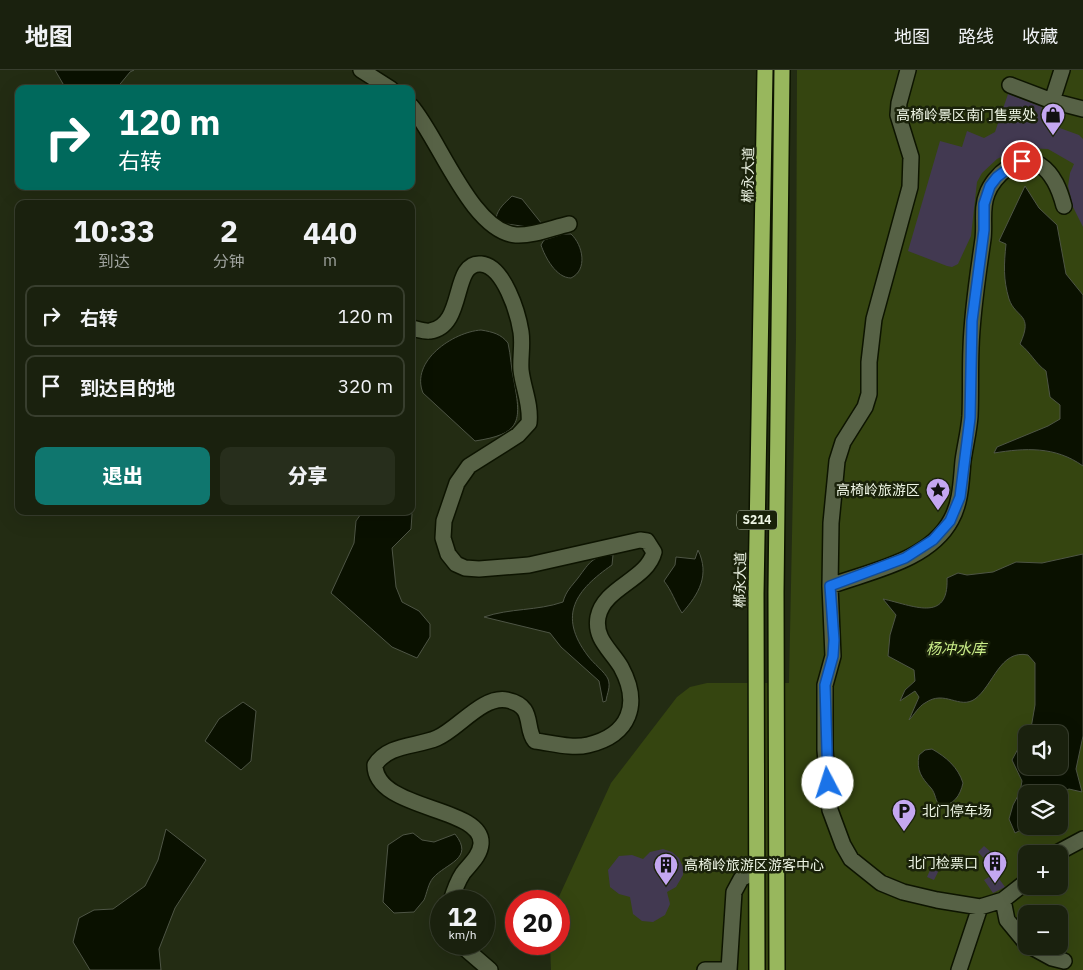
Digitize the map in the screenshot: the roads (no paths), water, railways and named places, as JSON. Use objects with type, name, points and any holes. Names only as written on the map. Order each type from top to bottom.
[{"type":"highway","name":"郴永大道","points":[[757,970],[756,594],[765,70]]},
{"type":"highway","name":"S214","points":[[777,970],[776,592],[782,70]]},
{"type":"street","points":[[361,70],[385,85]]},
{"type":"street","points":[[908,70],[899,103],[898,115],[911,157],[910,188],[874,319],[869,362],[869,394],[865,408],[843,442],[837,461],[830,586],[834,640],[833,656],[825,685],[826,750],[830,810],[843,845],[851,859],[864,871],[894,889],[937,900],[980,907],[1004,900],[1018,889]]},
{"type":"street","points":[[1052,101],[1062,70]]},
{"type":"street","points":[[1010,85],[1052,101],[1083,109]]},
{"type":"street","points":[[415,111],[428,128],[458,182],[483,217],[493,227],[505,233],[517,235],[569,224]]},
{"type":"street","points":[[830,586],[905,558],[921,549],[942,531],[956,508],[962,485],[970,418],[972,321],[984,230],[984,204],[990,186],[997,177],[1013,165],[1030,161],[1044,168],[1056,183],[1064,206]]},
{"type":"street","points":[[415,329],[430,331],[440,327],[450,318],[456,305],[463,277],[468,268],[475,264],[482,264],[498,273],[506,285],[521,332],[522,371],[528,399],[529,422],[518,435],[469,466],[457,483],[444,521],[443,538],[448,554],[456,564],[465,568],[479,569],[529,566],[640,540],[647,542],[654,552],[648,564],[602,605],[598,618],[599,633],[602,640],[621,668],[626,680],[630,710],[627,722],[621,730],[613,736],[588,745],[535,741],[525,710],[506,700],[497,700],[486,703],[438,738],[393,750],[379,759],[375,765],[377,778],[383,784],[419,805],[471,823],[479,834],[479,852],[459,881],[455,890]]},
{"type":"street","points":[[1068,847],[1083,839]]},
{"type":"street","points":[[705,970],[729,970],[734,890],[741,879],[758,869]]},
{"type":"street","points":[[1004,900],[1007,920],[1018,934]]},
{"type":"street","points":[[958,970],[980,907]]},
{"type":"street","points":[[473,955],[490,970]]},
{"type":"street","points":[[1046,955],[1064,961]]},
{"type":"water","points":[[55,70],[134,70],[119,85],[64,85]]},
{"type":"water","points":[[1025,186],[1039,208],[1057,225],[1066,274],[1083,295],[1083,466],[1062,455],[1040,450],[994,453],[997,447],[1048,426],[1060,419],[1060,405],[1050,397],[1046,371],[1020,344],[1024,334],[1025,321],[1009,299],[1004,272],[1006,244],[999,241]]},
{"type":"water","points":[[512,196],[522,199],[542,224],[535,228],[500,223],[496,218],[498,211]]},
{"type":"water","points":[[563,234],[571,234],[581,251],[582,263],[580,269],[571,278],[561,275],[556,271],[548,261],[541,245],[544,240]]},
{"type":"water","points":[[481,330],[503,337],[508,343],[518,407],[517,417],[509,430],[501,435],[475,441],[423,393],[421,381],[423,370],[428,360],[437,350],[458,336]]},
{"type":"water","points":[[360,515],[412,515],[411,529],[392,548],[396,587],[402,602],[419,611],[430,624],[430,637],[417,658],[392,647],[331,593],[354,543],[356,521]]},
{"type":"water","points":[[698,550],[703,568],[701,584],[693,599],[682,613],[664,581],[675,565],[676,557],[695,559]]},
{"type":"water","name":"杨冲水库","points":[[1083,554],[1083,736],[1076,769],[1082,792],[1068,789],[1068,785],[1021,785],[1022,781],[1019,775],[1068,775],[1068,725],[1032,725],[1035,705],[1035,663],[1028,655],[1018,655],[1010,658],[975,699],[963,702],[945,698],[932,699],[921,706],[909,720],[919,697],[915,691],[900,701],[905,690],[915,681],[914,670],[888,656],[890,635],[896,615],[883,599],[927,608],[942,602],[946,592],[947,578],[958,573],[967,575],[993,572],[1016,562],[1042,563]]},
{"type":"water","points":[[613,555],[612,565],[599,574],[580,594],[572,616],[579,641],[588,656],[608,679],[609,690],[606,701],[603,702],[599,681],[561,647],[550,633],[484,617],[563,602],[569,589],[592,561],[596,558]]},
{"type":"water","points":[[243,702],[256,711],[251,761],[241,770],[205,741],[219,719]]},
{"type":"water","points":[[932,749],[951,763],[963,783],[956,799],[949,804],[940,806],[938,804],[933,790],[922,777],[919,770],[919,755],[925,750]]},
{"type":"water","name":"杨冲水库","points":[[1018,749],[1018,773],[1012,760]]},
{"type":"water","name":"杨冲水库","points":[[1018,796],[1018,832],[1015,833],[1009,819]]},
{"type":"water","points":[[166,829],[206,860],[175,908],[159,949],[161,970],[90,970],[73,942],[79,918],[94,910],[113,909],[145,886],[158,860]]},
{"type":"water","points":[[413,833],[422,840],[434,842],[455,834],[462,849],[456,860],[433,878],[424,900],[414,912],[394,913],[383,902],[388,845],[403,835]]},
{"type":"place","name":"高椅岭景区南门售票处","points":[[1053,136]]},
{"type":"place","name":"高椅岭旅游区","points":[[938,511]]},
{"type":"place","name":"北门停车场","points":[[904,832]]},
{"type":"place","name":"北门检票口","points":[[995,884]]},
{"type":"place","name":"高椅岭旅游区游客中心","points":[[666,886]]}]
